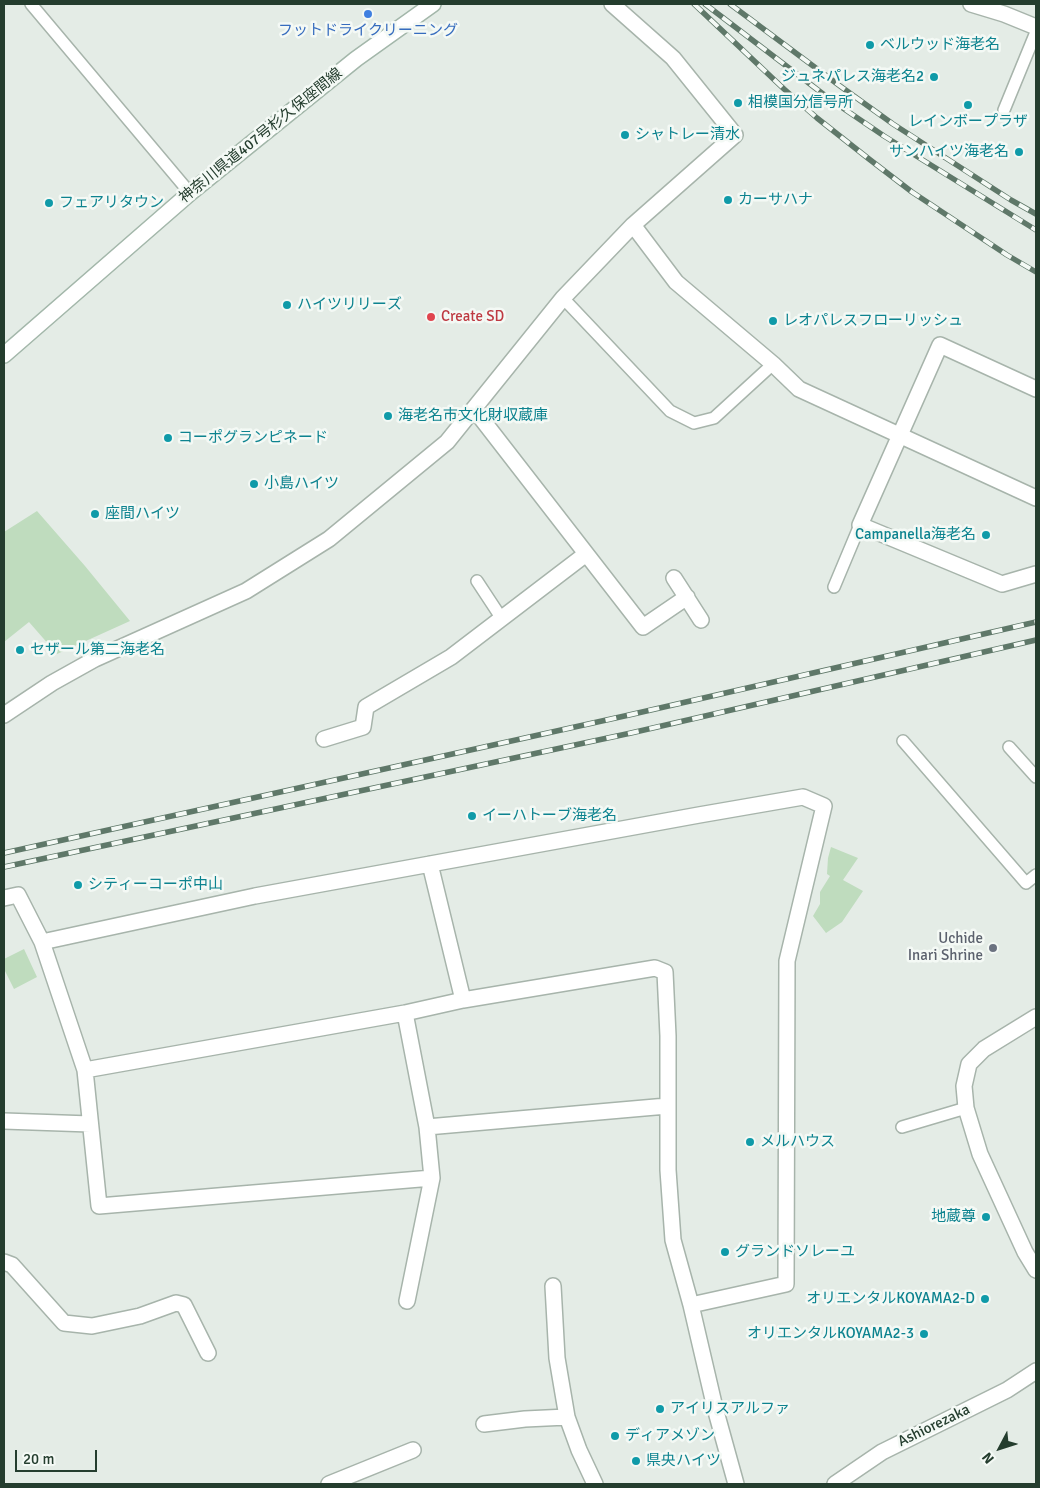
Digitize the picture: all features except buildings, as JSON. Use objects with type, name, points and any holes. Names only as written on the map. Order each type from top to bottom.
[{"type":"street","name":"神奈川県道407号杉久保座間線","points":[[4,355],[190,193],[356,59],[433,4]]},
{"type":"street","points":[[4,715],[52,683],[95,660],[246,591],[329,539],[447,442],[563,298],[633,225],[734,135],[673,58],[612,4]]},
{"type":"street","points":[[971,4],[1013,17],[1036,27]]},
{"type":"street","points":[[633,225],[676,282],[800,389],[1036,498]]},
{"type":"street","points":[[1036,389],[940,345],[860,525],[1002,584],[1036,574]]},
{"type":"street","points":[[474,409],[642,627],[687,597]]},
{"type":"street","points":[[324,739],[363,727],[366,706],[451,657],[586,554]]},
{"type":"street","points":[[674,578],[702,620]]},
{"type":"street","points":[[42,942],[255,896],[534,844],[803,797],[824,806],[787,961],[786,1284],[691,1305]]},
{"type":"street","points":[[430,864],[463,1000]]},
{"type":"street","points":[[4,898],[18,895],[42,942],[85,1070],[99,1206],[432,1178]]},
{"type":"street","points":[[85,1070],[405,1014],[463,1000],[655,968],[665,972],[668,1036],[668,1170],[673,1240],[736,1484]]},
{"type":"street","points":[[405,1014],[427,1127],[432,1178],[407,1301]]},
{"type":"street","points":[[1036,1018],[984,1049],[969,1064],[964,1086],[966,1108],[980,1154],[1025,1252],[1036,1270]]},
{"type":"street","points":[[427,1127],[667,1106]]},
{"type":"street","points":[[4,1121],[90,1124]]},
{"type":"street","points":[[4,1262],[12,1265],[64,1323],[92,1326],[140,1316],[176,1303],[184,1305],[208,1353]]},
{"type":"street","points":[[553,1286],[557,1358],[567,1417],[579,1450],[595,1484]]},
{"type":"street","name":"Ashiorezaka","points":[[835,1484],[882,1452],[1007,1390],[1036,1371]]},
{"type":"street","points":[[484,1424],[525,1419],[567,1417]]},
{"type":"street","points":[[329,1484],[368,1477],[413,1450]]},
{"type":"lane","points":[[31,4],[190,193]]},
{"type":"lane","points":[[1004,110],[1036,32]]},
{"type":"lane","points":[[563,298],[670,411],[694,423],[714,418],[773,364]]},
{"type":"lane","points":[[834,587],[860,525]]},
{"type":"lane","points":[[477,581],[502,619]]},
{"type":"lane","points":[[903,741],[1026,883],[1036,875]]},
{"type":"lane","points":[[1009,747],[1036,777]]},
{"type":"lane","points":[[902,1127],[966,1108]]},
{"type":"green space","points":[[37,511],[130,621],[57,654],[29,622],[4,642],[4,532]]},
{"type":"green space","points":[[831,847],[858,858],[843,880],[863,891],[842,922],[826,933],[813,916],[820,904],[820,892],[830,876],[827,874]]},
{"type":"green space","points":[[24,949],[37,977],[14,989],[4,969],[4,959]]},
{"type":"railway","points":[[694,4],[784,89],[869,159],[912,192],[1036,272]]},
{"type":"railway","points":[[705,4],[831,100],[884,136],[1036,230]]},
{"type":"railway","points":[[730,4],[893,124],[1036,214]]},
{"type":"railway","points":[[4,853],[629,715],[1036,622]]},
{"type":"railway","points":[[4,867],[631,733],[1036,640]]},
{"type":"place","name":"フットドライクリーニング","points":[[368,14]]},
{"type":"place","name":"ベルウッド海老名","points":[[870,45]]},
{"type":"place","name":"ジュネパレス海老名2","points":[[934,77]]},
{"type":"place","name":"相模国分信号所","points":[[738,103]]},
{"type":"place","name":"レインボープラザ","points":[[968,105]]},
{"type":"place","name":"シャトレー清水","points":[[625,135]]},
{"type":"place","name":"サンハイツ海老名","points":[[1019,152]]},
{"type":"place","name":"カーサハナ","points":[[728,200]]},
{"type":"place","name":"フェアリタウン","points":[[49,203]]},
{"type":"place","name":"ハイツリリーズ","points":[[287,305]]},
{"type":"place","name":"Create SD","points":[[431,317]]},
{"type":"place","name":"レオパレスフローリッシュ","points":[[773,321]]},
{"type":"place","name":"海老名市文化財収蔵庫","points":[[388,416]]},
{"type":"place","name":"コーポグランピネード","points":[[168,438]]},
{"type":"place","name":"小島ハイツ","points":[[254,484]]},
{"type":"place","name":"座間ハイツ","points":[[95,514]]},
{"type":"place","name":"Campanella海老名","points":[[986,535]]},
{"type":"place","name":"セザール第二海老名","points":[[20,650]]},
{"type":"place","name":"イーハトーブ海老名","points":[[472,816]]},
{"type":"place","name":"シティーコーポ中山","points":[[78,885]]},
{"type":"place","name":"Uchide Inari Shrine","points":[[993,948]]},
{"type":"place","name":"メルハウス","points":[[750,1142]]},
{"type":"place","name":"地蔵尊","points":[[986,1217]]},
{"type":"place","name":"グランドソレーユ","points":[[725,1252]]},
{"type":"place","name":"オリエンタルKOYAMA2-D","points":[[985,1299]]},
{"type":"place","name":"オリエンタルKOYAMA2-3","points":[[924,1334]]},
{"type":"place","name":"アイリスアルファ","points":[[660,1409]]},
{"type":"place","name":"ディアメゾン","points":[[615,1436]]},
{"type":"place","name":"県央ハイツ","points":[[636,1461]]}]
